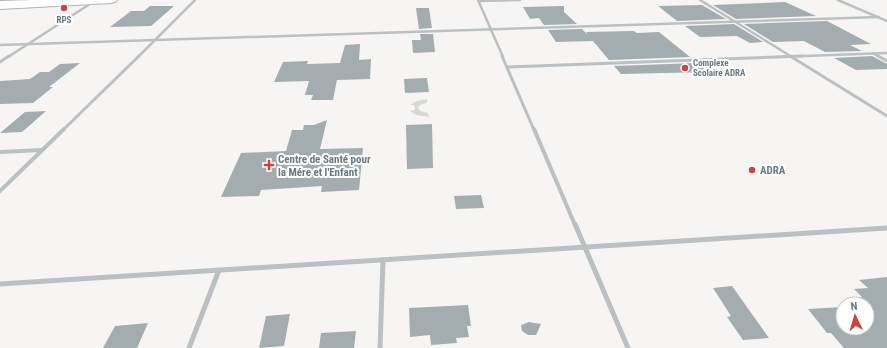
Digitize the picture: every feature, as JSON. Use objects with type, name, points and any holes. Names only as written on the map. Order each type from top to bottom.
[{"type":"highway","points":[[8,3],[111,0]]},
{"type":"street","points":[[0,191],[156,40],[195,0]]},
{"type":"street","points":[[520,0],[478,1],[628,348]]},
{"type":"street","points":[[700,0],[887,116]]},
{"type":"street","points":[[838,0],[887,21]]},
{"type":"street","points":[[0,62],[95,1]]},
{"type":"street","points":[[0,45],[879,17]]},
{"type":"street","points":[[507,67],[887,53]]},
{"type":"street","points":[[874,54],[887,61]]},
{"type":"street","points":[[0,152],[42,150]]},
{"type":"street","points":[[0,284],[886,229]]},
{"type":"street","points":[[380,348],[383,260]]},
{"type":"street","points":[[190,348],[219,270]]},
{"type":"shaded area","points":[[427,99],[427,103],[418,107],[420,111],[428,113],[429,117],[416,115],[410,111],[415,110],[414,105],[410,105],[417,101]]},
{"type":"building","points":[[785,2],[816,16],[736,19],[713,5]]},
{"type":"building","points":[[702,5],[726,19],[677,21],[658,6]]},
{"type":"building","points":[[150,6],[174,6],[151,26],[110,27],[131,11],[144,11]]},
{"type":"building","points":[[564,6],[564,12],[577,24],[544,25],[539,18],[530,19],[523,7]]},
{"type":"building","points":[[416,8],[429,8],[432,28],[419,29]]},
{"type":"building","points":[[827,21],[871,44],[850,45],[862,51],[825,52],[804,41],[773,42],[744,24]]},
{"type":"building","points":[[734,24],[763,42],[750,43],[737,36],[700,37],[685,26]]},
{"type":"building","points":[[582,29],[588,35],[586,32],[659,32],[690,57],[609,60],[593,41],[556,42],[548,30]]},
{"type":"building","points":[[420,34],[433,34],[435,52],[413,53],[412,40],[421,40]]},
{"type":"building","points":[[360,44],[359,60],[371,59],[370,79],[337,80],[333,100],[311,100],[313,95],[305,95],[309,81],[274,82],[283,62],[308,61],[307,64],[340,63],[345,45]]},
{"type":"building","points":[[872,56],[887,64],[887,69],[856,70],[834,58]]},
{"type":"building","points":[[80,63],[49,87],[53,87],[33,103],[0,104],[0,81],[30,79],[40,72],[49,72],[60,64]]},
{"type":"building","points":[[697,63],[708,72],[621,74],[614,66]]},
{"type":"building","points":[[427,78],[429,92],[405,93],[404,79]]},
{"type":"building","points":[[46,111],[22,132],[0,133],[25,112]]},
{"type":"building","points":[[327,120],[320,149],[363,148],[359,190],[321,192],[322,186],[261,190],[259,196],[221,197],[241,153],[286,151],[292,130],[303,130],[304,125],[314,125]]},
{"type":"building","points":[[432,124],[433,168],[407,169],[406,125]]},
{"type":"building","points":[[481,195],[484,208],[456,209],[454,196]]},
{"type":"building","points":[[887,277],[887,348],[844,348],[831,333],[827,333],[808,309],[835,307],[835,336],[875,336],[875,296],[861,296],[854,289],[868,288],[859,280]]},
{"type":"building","points":[[732,286],[769,338],[743,340],[727,317],[731,316],[713,288]]},
{"type":"building","points":[[468,305],[471,326],[467,326],[469,337],[456,338],[457,343],[431,345],[430,335],[410,337],[409,308]]},
{"type":"building","points":[[290,314],[284,346],[259,348],[266,316]]},
{"type":"building","points":[[529,322],[541,324],[536,335],[528,335],[522,331],[521,325]]},
{"type":"building","points":[[148,323],[137,348],[103,348],[115,326]]},
{"type":"building","points":[[356,331],[354,348],[319,348],[321,333]]},
{"type":"place","name":"RPS","points":[[64,8]]},
{"type":"place","name":"Complexe Scolaire ADRA","points":[[685,68]]},
{"type":"place","name":"Centre de Santé pour la Mére et l'Enfant","points":[[269,165]]},
{"type":"place","name":"ADRA","points":[[752,170]]}]
